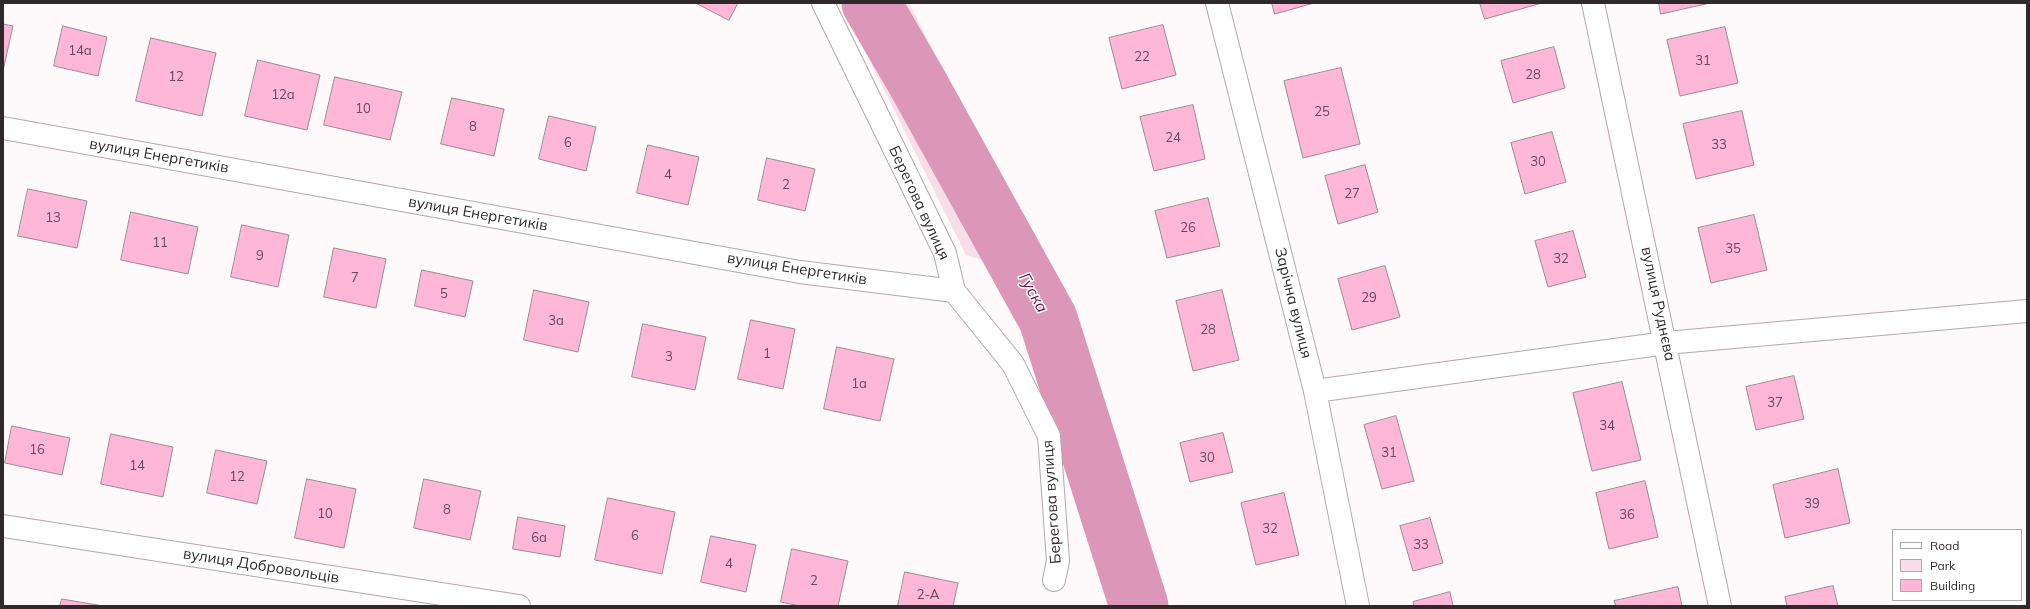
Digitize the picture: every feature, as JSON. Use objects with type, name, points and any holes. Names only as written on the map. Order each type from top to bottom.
[{"type":"street","name":"Берегова вулиця","points":[[823,3],[945,253],[954,290],[1014,364],[1049,436],[1058,561],[1054,580]]},
{"type":"street","name":"Зарічна вулиця","points":[[1217,3],[1315,391],[1358,606]]},
{"type":"street","name":"вулиця Руднєва","points":[[1593,3],[1666,343],[1720,606]]},
{"type":"street","name":"вулиця Енергетиків","points":[[3,128],[800,272],[954,290]]},
{"type":"street","points":[[1315,391],[1666,343],[2027,311]]},
{"type":"street","name":"вулиця Добровольців","points":[[3,526],[519,606]]},
{"type":"green space","points":[[841,3],[909,3],[1050,281],[966,255]]},
{"type":"building","points":[[696,3],[738,3],[729,20]]},
{"type":"building","points":[[1272,3],[1314,3],[1275,14]]},
{"type":"building","points":[[1480,3],[1542,3],[1485,19]]},
{"type":"building","points":[[1659,3],[1710,3],[1661,14]]},
{"type":"building","points":[[3,24],[13,26],[3,71]]},
{"type":"building","points":[[1163,25],[1176,75],[1122,89],[1109,38]]},
{"type":"building","points":[[63,26],[107,37],[98,76],[54,66]]},
{"type":"building","points":[[1725,27],[1738,83],[1680,96],[1667,40]]},
{"type":"building","points":[[151,38],[216,53],[202,116],[136,101]]},
{"type":"building","points":[[1554,47],[1565,88],[1513,103],[1501,61]]},
{"type":"building","points":[[258,60],[320,75],[307,130],[245,116]]},
{"type":"building","points":[[1341,68],[1360,144],[1303,158],[1284,81]]},
{"type":"building","points":[[335,77],[402,92],[390,140],[324,125]]},
{"type":"building","points":[[452,98],[504,109],[494,156],[441,144]]},
{"type":"building","points":[[1193,105],[1205,159],[1154,171],[1140,117]]},
{"type":"building","points":[[1742,111],[1754,165],[1696,179],[1683,124]]},
{"type":"building","points":[[549,116],[596,127],[586,171],[539,159]]},
{"type":"building","points":[[1552,132],[1566,182],[1525,194],[1511,143]]},
{"type":"building","points":[[648,145],[699,157],[688,205],[637,193]]},
{"type":"building","points":[[767,158],[815,169],[805,211],[758,200]]},
{"type":"building","points":[[1365,165],[1378,212],[1338,224],[1325,176]]},
{"type":"building","points":[[28,189],[87,201],[77,248],[18,236]]},
{"type":"building","points":[[1208,198],[1220,246],[1167,258],[1155,211]]},
{"type":"building","points":[[131,212],[198,227],[188,274],[121,260]]},
{"type":"building","points":[[1754,215],[1767,270],[1711,283],[1698,228]]},
{"type":"building","points":[[242,225],[289,235],[278,287],[231,277]]},
{"type":"building","points":[[1573,231],[1586,277],[1548,287],[1535,241]]},
{"type":"building","points":[[334,248],[386,259],[376,308],[324,297]]},
{"type":"building","points":[[1385,266],[1400,317],[1352,330],[1338,279]]},
{"type":"building","points":[[422,270],[473,281],[465,317],[415,306]]},
{"type":"building","points":[[534,290],[589,302],[578,352],[524,340]]},
{"type":"building","points":[[1222,290],[1239,360],[1193,371],[1176,301]]},
{"type":"building","points":[[751,320],[795,329],[783,389],[738,379]]},
{"type":"building","points":[[643,324],[706,337],[695,390],[632,377]]},
{"type":"building","points":[[837,347],[894,359],[880,421],[824,409]]},
{"type":"building","points":[[1794,376],[1804,419],[1756,430],[1746,387]]},
{"type":"building","points":[[1622,382],[1641,460],[1592,471],[1573,393]]},
{"type":"building","points":[[1396,416],[1414,481],[1382,489],[1364,425]]},
{"type":"building","points":[[12,426],[70,438],[62,475],[5,463]]},
{"type":"building","points":[[1223,433],[1233,472],[1190,482],[1180,443]]},
{"type":"building","points":[[111,434],[173,447],[163,497],[101,484]]},
{"type":"building","points":[[216,450],[267,461],[257,504],[207,493]]},
{"type":"building","points":[[1838,469],[1850,523],[1785,538],[1773,485]]},
{"type":"building","points":[[307,479],[356,489],[344,548],[295,538]]},
{"type":"building","points":[[424,479],[481,491],[470,540],[414,528]]},
{"type":"building","points":[[1645,481],[1658,537],[1609,549],[1596,493]]},
{"type":"building","points":[[1284,493],[1299,555],[1256,565],[1241,503]]},
{"type":"building","points":[[608,498],[675,512],[662,574],[595,560]]},
{"type":"building","points":[[518,517],[565,526],[560,557],[513,549]]},
{"type":"building","points":[[1430,518],[1443,563],[1413,571],[1400,526]]},
{"type":"building","points":[[711,536],[756,545],[746,592],[701,582]]},
{"type":"building","points":[[792,549],[848,561],[838,606],[800,606],[781,602]]},
{"type":"building","points":[[905,572],[958,583],[953,606],[898,606]]},
{"type":"building","points":[[1833,586],[1838,606],[1787,606],[1785,597]]},
{"type":"building","points":[[1678,587],[1682,606],[1616,606],[1614,601]]},
{"type":"building","points":[[1450,592],[1453,606],[1414,606],[1413,602]]},
{"type":"building","points":[[62,599],[103,606],[60,606]]},
{"type":"waterway","name":"Гуска","points":[[871,3],[917,82],[1048,319],[1139,606]]}]
